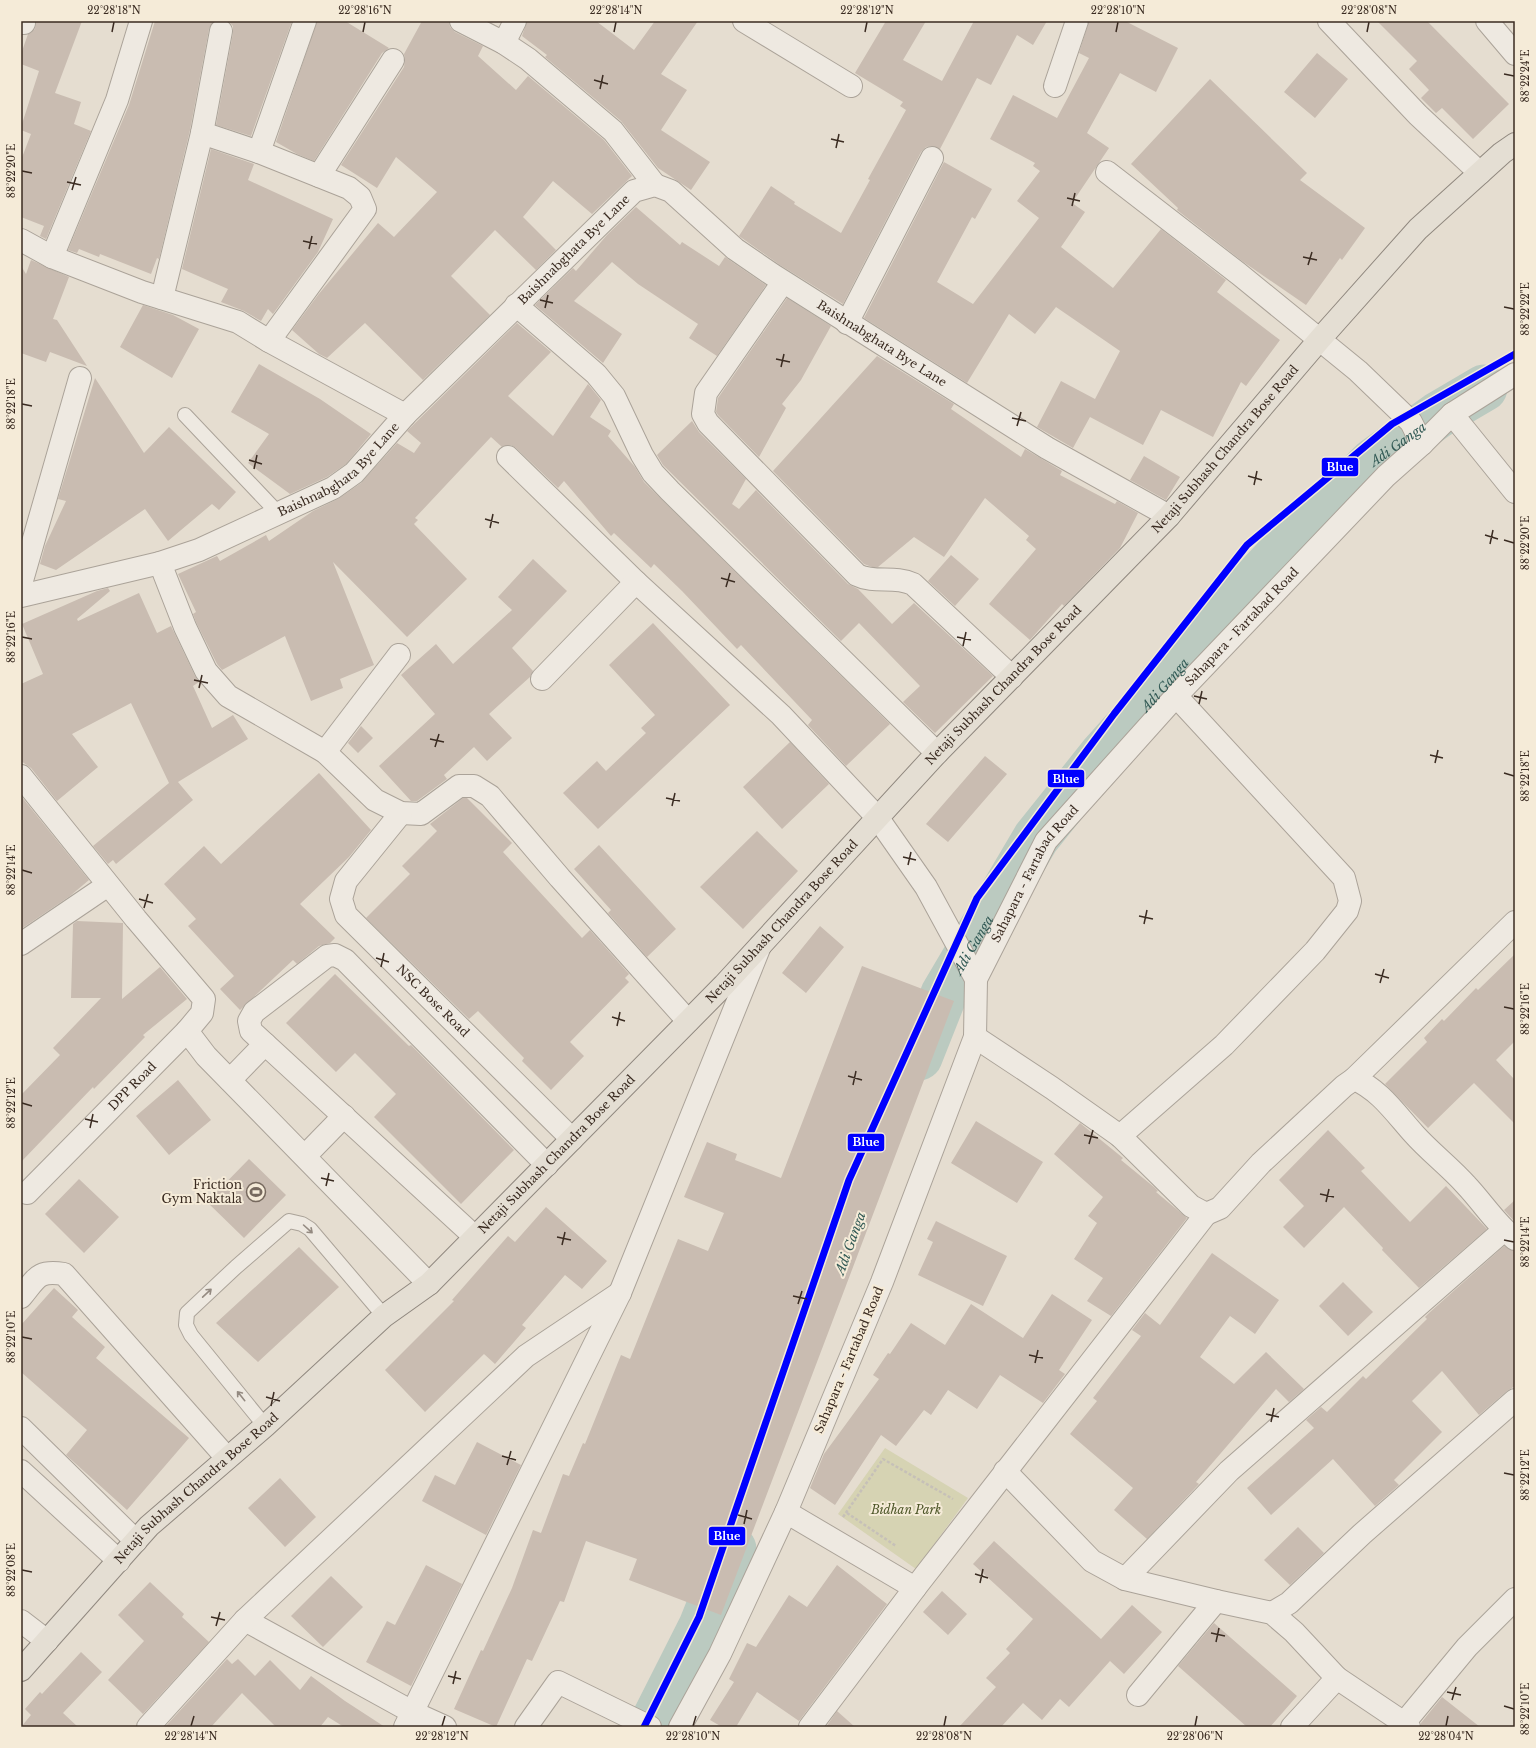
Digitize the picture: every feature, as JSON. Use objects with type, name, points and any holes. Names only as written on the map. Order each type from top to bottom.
[{"type":"main road","name":"Netaji Subhash Chandra Bose Road","points":[[21,1670],[149,1526],[265,1426],[384,1316],[429,1284],[688,1021],[760,946],[876,817],[1169,516],[1320,339],[1418,229],[1480,173],[1515,144]]},
{"type":"street","points":[[52,257],[117,100],[141,21]]},
{"type":"street","points":[[259,152],[305,21]]},
{"type":"street","points":[[461,21],[504,43],[528,59],[613,131],[655,185]]},
{"type":"street","points":[[504,43],[515,21]]},
{"type":"street","points":[[744,21],[851,86]]},
{"type":"street","points":[[1055,86],[1077,21]]},
{"type":"street","points":[[1328,21],[1418,116],[1480,173]]},
{"type":"street","points":[[1487,21],[1515,54]]},
{"type":"street","points":[[162,298],[202,133],[221,32]]},
{"type":"street","points":[[319,176],[393,60]]},
{"type":"street","points":[[202,133],[259,152],[349,188],[360,197],[365,209],[268,341]]},
{"type":"street","points":[[847,323],[932,158]]},
{"type":"street","points":[[1107,172],[1320,339],[1358,371],[1411,422],[1422,444]]},
{"type":"street","name":"Baishnabghata Bye Lane","points":[[21,596],[160,563],[198,550],[333,488],[354,472],[405,415],[634,191],[655,185],[671,192],[735,249],[783,282],[1047,448],[1169,516]]},
{"type":"street","points":[[22,242],[52,257],[162,298],[238,322],[268,341],[405,415]]},
{"type":"street","points":[[783,282],[706,393],[703,414],[708,423],[857,575],[872,580],[896,578],[913,584],[1012,677]]},
{"type":"street","points":[[516,305],[596,374],[614,396],[642,455],[653,473],[937,753]]},
{"type":"street","name":"Sahapara - Fartabad Road","points":[[680,1727],[720,1654],[786,1512],[882,1282],[975,1038],[974,976],[1046,841],[1176,696],[1386,476],[1422,444],[1452,414],[1515,374]]},
{"type":"street","points":[[21,584],[80,378]]},
{"type":"street","points":[[1452,414],[1515,492]]},
{"type":"street","points":[[508,457],[636,582],[781,715],[876,817],[926,887],[974,976]]},
{"type":"street","points":[[160,563],[185,627],[206,671],[228,696],[325,752],[375,800],[401,813],[421,814],[459,786],[474,786],[490,796],[560,878],[688,1021]]},
{"type":"street","points":[[542,679],[636,582]]},
{"type":"street","points":[[325,752],[400,655]]},
{"type":"street","points":[[1120,1136],[1224,1045],[1315,951],[1347,911],[1350,901],[1344,878],[1176,696]]},
{"type":"street","name":"DPP Road","points":[[21,776],[108,885],[204,999],[202,1013],[188,1030],[27,1192]]},
{"type":"street","name":"NSC Bose Road","points":[[401,813],[346,881],[341,899],[346,915],[572,1139]]},
{"type":"street","points":[[21,944],[108,885]]},
{"type":"street","points":[[810,1727],[1005,1471],[1206,1214],[1220,1208],[1261,1163],[1344,1086],[1354,1079],[1515,922]]},
{"type":"street","points":[[410,1720],[620,1293],[760,946]]},
{"type":"street","points":[[475,1237],[251,1031],[249,1022],[254,1012],[326,956],[336,955],[345,960],[546,1164]]},
{"type":"street","points":[[188,1030],[206,1056],[429,1284]]},
{"type":"street","points":[[975,1038],[1052,1088],[1120,1136],[1191,1206],[1206,1214]]},
{"type":"street","points":[[230,1080],[265,1044]]},
{"type":"street","points":[[1125,1579],[1229,1472],[1509,1235],[1466,1185],[1418,1138],[1376,1093],[1366,1084],[1354,1079]]},
{"type":"street","points":[[305,1156],[344,1116]]},
{"type":"street","points":[[21,1297],[40,1274],[52,1272],[64,1274],[227,1458]]},
{"type":"street","points":[[148,1727],[245,1620],[526,1356],[620,1293]]},
{"type":"street","points":[[1272,1613],[1289,1603],[1362,1534],[1515,1400]]},
{"type":"street","points":[[21,1428],[136,1541]]},
{"type":"street","points":[[21,1471],[118,1561]]},
{"type":"street","points":[[1005,1471],[1092,1561],[1125,1579],[1272,1613],[1294,1632],[1337,1678],[1407,1725],[1467,1647],[1515,1599]]},
{"type":"street","points":[[786,1512],[915,1588]]},
{"type":"street","points":[[1138,1695],[1216,1601]]},
{"type":"street","points":[[245,1620],[410,1720],[445,1727]]},
{"type":"street","points":[[21,1621],[47,1641]]},
{"type":"street","points":[[1292,1727],[1337,1678]]},
{"type":"street","points":[[526,1727],[558,1682],[648,1726]]},
{"type":"lane","points":[[186,416],[278,513]]},
{"type":"lane","points":[[265,1426],[191,1334],[186,1325],[187,1313],[236,1267],[289,1221],[302,1224],[310,1229],[384,1316]]},
{"type":"path","points":[[825,1534],[847,1513],[883,1460],[954,1499]]},
{"type":"path","points":[[847,1513],[898,1547]]},
{"type":"green space","name":"Bidhan Park","points":[[885,1448],[968,1498],[916,1569],[838,1514]]},
{"type":"building","points":[[36,21],[82,21],[55,93],[81,102],[74,124],[91,131],[46,239],[40,236],[44,226],[21,217],[21,160],[31,134],[21,130],[21,127],[39,71],[21,64],[21,54],[28,34],[35,29]]},
{"type":"building","points":[[155,21],[214,21],[209,29],[190,130],[159,259],[157,258],[151,274],[100,254],[99,257],[79,249],[77,253],[68,250],[129,105]]},
{"type":"building","points":[[228,21],[292,21],[251,136],[216,125],[233,33],[233,26]]},
{"type":"building","points":[[317,21],[345,21],[389,48],[382,53],[314,161],[297,154],[276,142]]},
{"type":"building","points":[[422,21],[449,21],[450,27],[455,32],[483,46],[478,56],[516,90],[528,76],[604,140],[632,176],[592,214],[553,181],[523,217],[556,250],[536,270],[495,230],[451,276],[490,315],[423,380],[365,323],[327,358],[319,354],[292,330],[318,295],[378,223],[394,237],[437,192],[396,157],[377,188],[341,165],[404,67],[404,54]]},
{"type":"building","points":[[527,21],[596,21],[634,50],[655,21],[698,21],[661,74],[687,90],[661,130],[710,162],[691,190],[658,168],[621,121],[545,57],[547,55],[522,36]]},
{"type":"building","points":[[886,21],[926,21],[903,60],[942,81],[974,21],[1047,21],[1033,45],[1017,35],[991,85],[977,78],[940,149],[931,146],[926,147],[921,152],[843,304],[780,265],[739,236],[771,186],[795,202],[794,204],[841,233],[870,180],[868,179],[906,110],[900,106],[903,102],[855,73]]},
{"type":"building","points":[[1089,21],[1125,21],[1178,48],[1156,92],[1120,73],[1087,133],[1109,148],[1072,203],[1085,212],[1061,247],[1113,288],[1161,229],[1226,280],[1217,292],[1280,340],[1246,386],[1241,382],[1213,437],[1161,410],[1143,445],[1090,417],[1073,448],[1037,427],[1061,381],[1095,399],[1120,351],[1056,307],[1035,334],[1009,314],[967,383],[864,318],[944,162],[992,189],[975,219],[972,217],[937,282],[973,304],[1039,218],[1017,201],[1040,171],[1033,166],[1035,163],[990,139],[1013,95],[1057,118],[1089,58],[1079,53]]},
{"type":"building","points":[[1377,21],[1427,21],[1509,104],[1473,139],[1442,108],[1436,113],[1421,98],[1429,90],[1409,69],[1417,61]]},
{"type":"building","points":[[1317,53],[1348,79],[1315,118],[1284,92]]},
{"type":"building","points":[[1210,79],[1307,173],[1300,180],[1365,228],[1342,260],[1340,258],[1306,305],[1242,261],[1177,210],[1178,208],[1131,164]]},
{"type":"building","points":[[211,149],[254,164],[248,180],[333,219],[318,252],[273,314],[268,309],[261,321],[244,311],[221,302],[228,289],[182,269]]},
{"type":"building","points":[[636,207],[680,245],[682,242],[719,266],[725,257],[766,285],[717,356],[689,338],[698,324],[638,284],[612,262],[574,301],[622,334],[603,363],[535,305],[573,268],[576,271],[607,235]]},
{"type":"building","points":[[31,260],[69,277],[53,319],[57,320],[87,366],[50,352],[46,362],[21,353],[21,266],[26,274]]},
{"type":"building","points":[[787,298],[831,326],[801,380],[782,404],[786,408],[759,457],[718,415],[716,412],[718,398]]},
{"type":"building","points":[[143,305],[173,315],[199,329],[172,378],[120,347]]},
{"type":"building","points":[[517,323],[551,352],[508,396],[553,436],[588,384],[601,400],[590,417],[611,431],[608,436],[635,467],[644,482],[890,724],[846,766],[808,725],[812,720],[741,645],[737,649],[654,564],[651,568],[614,533],[611,536],[564,481],[558,488],[516,448],[511,445],[502,447],[491,437],[415,518],[418,520],[414,524],[467,579],[407,637],[333,562],[374,665],[340,679],[343,688],[311,701],[285,636],[222,670],[217,664],[196,622],[193,614],[196,612],[178,574],[217,556],[220,561],[266,535],[269,541],[313,511],[338,499],[361,483],[397,443],[414,453],[421,443],[407,431]]},
{"type":"building","points":[[877,356],[954,404],[951,409],[1021,457],[1025,449],[1062,471],[1060,475],[1115,504],[1117,501],[1138,513],[1120,548],[1064,606],[1062,604],[1030,640],[989,604],[1036,549],[1026,540],[1029,536],[985,498],[944,557],[914,537],[878,567],[872,567],[864,564],[773,471]]},
{"type":"building","points":[[259,364],[320,399],[371,434],[346,464],[327,477],[290,494],[248,463],[269,434],[231,412]]},
{"type":"building","points":[[95,378],[144,453],[169,427],[236,492],[219,510],[212,504],[168,541],[145,509],[56,570],[40,564],[45,546],[66,501],[58,499]]},
{"type":"building","points":[[692,421],[699,432],[746,479],[732,504],[739,509],[756,490],[848,584],[858,589],[892,624],[914,603],[993,676],[935,733],[903,702],[920,686],[859,623],[841,641],[663,465],[657,455]]},
{"type":"building","points":[[1144,456],[1180,477],[1166,500],[1130,480]]},
{"type":"building","points":[[951,555],[979,579],[955,606],[928,581]]},
{"type":"building","points":[[533,559],[567,591],[512,648],[533,671],[530,677],[489,714],[512,738],[487,761],[474,747],[444,775],[447,779],[417,801],[411,801],[379,766],[435,714],[401,675],[436,644],[453,664],[512,610],[498,597]]},
{"type":"building","points":[[108,588],[110,591],[77,619],[78,621],[139,593],[157,633],[171,626],[199,682],[193,686],[212,728],[233,715],[248,739],[178,782],[193,800],[116,864],[113,860],[108,864],[93,846],[169,783],[131,703],[72,734],[98,767],[57,801],[31,768],[21,761],[21,684],[43,674],[22,624],[97,591]]},
{"type":"building","points":[[653,623],[730,705],[598,829],[563,793],[597,761],[606,771],[646,733],[641,728],[655,715],[609,665]]},
{"type":"building","points":[[361,726],[373,738],[358,753],[348,743]]},
{"type":"building","points":[[790,742],[829,784],[782,829],[743,787]]},
{"type":"building","points":[[985,756],[1007,774],[948,842],[926,824]]},
{"type":"building","points":[[319,773],[371,830],[349,857],[300,904],[335,938],[330,943],[319,946],[297,964],[293,960],[240,1010],[220,989],[234,976],[188,926],[196,919],[164,884],[204,846],[221,864]]},
{"type":"building","points":[[21,796],[89,880],[70,896],[21,929]]},
{"type":"building","points":[[463,798],[467,798],[512,843],[503,852],[582,938],[590,930],[629,974],[625,978],[629,982],[570,1042],[584,1056],[551,1090],[522,1061],[524,1058],[478,1011],[469,1019],[366,918],[410,874],[402,866],[437,831],[430,824]]},
{"type":"building","points":[[757,831],[798,871],[743,929],[700,887]]},
{"type":"building","points":[[599,845],[676,929],[647,957],[608,913],[611,910],[574,869]]},
{"type":"building","points":[[77,921],[123,923],[122,999],[160,967],[187,999],[143,1035],[145,1037],[94,1089],[93,1087],[21,1162],[21,1095],[60,1055],[53,1048],[101,998],[71,998],[73,924]]},
{"type":"building","points":[[820,926],[844,947],[806,993],[782,973]]},
{"type":"building","points":[[1515,954],[1515,1041],[1496,1060],[1515,1080],[1515,1124],[1474,1083],[1428,1128],[1385,1084],[1427,1042],[1424,1038],[1442,1019],[1444,1021],[1476,988],[1478,990]]},
{"type":"building","points":[[862,966],[954,1001],[721,1615],[629,1580],[637,1559],[586,1541],[564,1602],[560,1601],[532,1661],[527,1659],[496,1727],[454,1709],[512,1588],[533,1530],[541,1533],[563,1474],[569,1476],[583,1443],[585,1444],[621,1355],[630,1359],[678,1239],[708,1251],[724,1213],[684,1197],[707,1142],[737,1154],[735,1160],[781,1178]]},
{"type":"building","points":[[335,974],[409,1046],[411,1045],[514,1150],[461,1204],[374,1117],[396,1094],[355,1053],[336,1072],[286,1023]]},
{"type":"building","points":[[178,1080],[211,1120],[169,1155],[136,1116]]},
{"type":"building","points":[[976,1121],[1043,1162],[1017,1203],[951,1163]]},
{"type":"building","points":[[1080,1123],[1123,1158],[1121,1160],[1154,1187],[1158,1191],[1156,1192],[1187,1218],[1111,1316],[1087,1301],[1103,1278],[1074,1259],[1097,1223],[1088,1216],[1103,1197],[1054,1154]]},
{"type":"building","points":[[1328,1130],[1365,1168],[1361,1171],[1410,1222],[1446,1186],[1487,1229],[1419,1288],[1382,1250],[1383,1248],[1344,1207],[1304,1248],[1283,1227],[1304,1206],[1279,1180]]},
{"type":"building","points":[[249,1159],[286,1195],[244,1238],[207,1202]]},
{"type":"building","points":[[79,1179],[119,1217],[84,1253],[45,1214]]},
{"type":"building","points":[[1515,1200],[1515,1222],[1504,1210]]},
{"type":"building","points":[[546,1207],[607,1261],[582,1289],[565,1275],[522,1325],[526,1328],[495,1364],[484,1354],[425,1412],[385,1370],[454,1301],[452,1300],[508,1236],[515,1242]]},
{"type":"building","points":[[936,1221],[1007,1256],[983,1306],[918,1275],[933,1242],[927,1239]]},
{"type":"building","points":[[1504,1246],[1515,1251],[1515,1386],[1479,1415],[1442,1371],[1412,1401],[1442,1432],[1394,1480],[1399,1485],[1375,1506],[1333,1459],[1271,1515],[1247,1488],[1314,1428],[1306,1420],[1321,1407],[1327,1412],[1363,1376],[1366,1379],[1427,1319],[1425,1317],[1429,1313]]},
{"type":"building","points":[[299,1247],[339,1287],[258,1362],[216,1323]]},
{"type":"building","points":[[1212,1253],[1279,1300],[1255,1334],[1230,1316],[1200,1357],[1234,1384],[1266,1352],[1304,1389],[1289,1402],[1276,1389],[1196,1482],[1199,1484],[1147,1539],[1114,1510],[1133,1488],[1070,1434],[1097,1401],[1093,1398],[1141,1336],[1132,1330],[1145,1313],[1160,1325]]},
{"type":"building","points":[[1343,1282],[1373,1312],[1348,1336],[1319,1306]]},
{"type":"building","points":[[54,1288],[78,1310],[72,1317],[105,1347],[96,1358],[189,1438],[127,1510],[66,1455],[87,1430],[21,1372],[21,1325]]},
{"type":"building","points":[[1052,1294],[1092,1320],[1059,1370],[1065,1374],[1043,1403],[1000,1375],[977,1409],[948,1390],[931,1415],[924,1410],[896,1446],[881,1435],[835,1505],[810,1488],[824,1454],[879,1379],[873,1375],[888,1353],[890,1354],[911,1323],[945,1345],[971,1304],[1023,1338]]},
{"type":"building","points":[[477,1442],[521,1465],[486,1535],[422,1501],[435,1475],[455,1485]]},
{"type":"building","points":[[280,1478],[316,1517],[285,1547],[248,1508]]},
{"type":"building","points":[[1298,1527],[1324,1553],[1290,1585],[1264,1560]]},
{"type":"building","points":[[994,1541],[1101,1639],[1132,1605],[1162,1632],[1124,1674],[1110,1661],[1069,1707],[1060,1699],[1042,1720],[1023,1703],[1001,1727],[959,1727],[996,1687],[986,1678],[1010,1653],[1006,1649],[1033,1619],[973,1564]]},
{"type":"building","points":[[426,1565],[462,1584],[411,1686],[366,1662],[387,1621],[395,1625]]},
{"type":"building","points":[[837,1565],[887,1604],[799,1721],[757,1692],[736,1727],[722,1727],[710,1720],[734,1682],[729,1679],[747,1643],[756,1647],[789,1595],[807,1607]]},
{"type":"building","points":[[331,1576],[363,1607],[323,1647],[291,1616]]},
{"type":"building","points":[[150,1582],[184,1614],[182,1617],[209,1642],[143,1714],[108,1680],[144,1641],[118,1615]]},
{"type":"building","points":[[942,1591],[967,1614],[948,1635],[923,1612]]},
{"type":"building","points":[[1214,1623],[1297,1696],[1270,1727],[1247,1727],[1178,1666]]},
{"type":"building","points":[[81,1652],[102,1672],[63,1713],[78,1727],[21,1727],[31,1715],[25,1709],[40,1692],[42,1694]]},
{"type":"building","points":[[227,1659],[232,1664],[238,1659],[255,1676],[270,1660],[300,1690],[311,1676],[345,1701],[385,1727],[344,1727],[328,1717],[320,1727],[276,1727],[242,1693],[211,1727],[165,1727]]},
{"type":"building","points":[[1442,1697],[1480,1727],[1421,1727],[1421,1723]]},
{"type":"building","points":[[837,1711],[855,1727],[826,1727]]},
{"type":"waterway","name":"Adi Ganga","points":[[919,1057],[944,994],[1036,838],[1103,754],[1166,684],[1221,617],[1275,559],[1374,461],[1438,415],[1484,388]]},
{"type":"waterway","name":"Adi Ganga","points":[[651,1727],[702,1626],[733,1549]]},
{"type":"transit line","name":"Blue","points":[[644,1727],[699,1617],[849,1180],[977,898],[1114,714],[1247,545],[1392,424],[1515,354]]},
{"type":"place","name":"Friction Gym Naktala","points":[[256,1192]]}]
